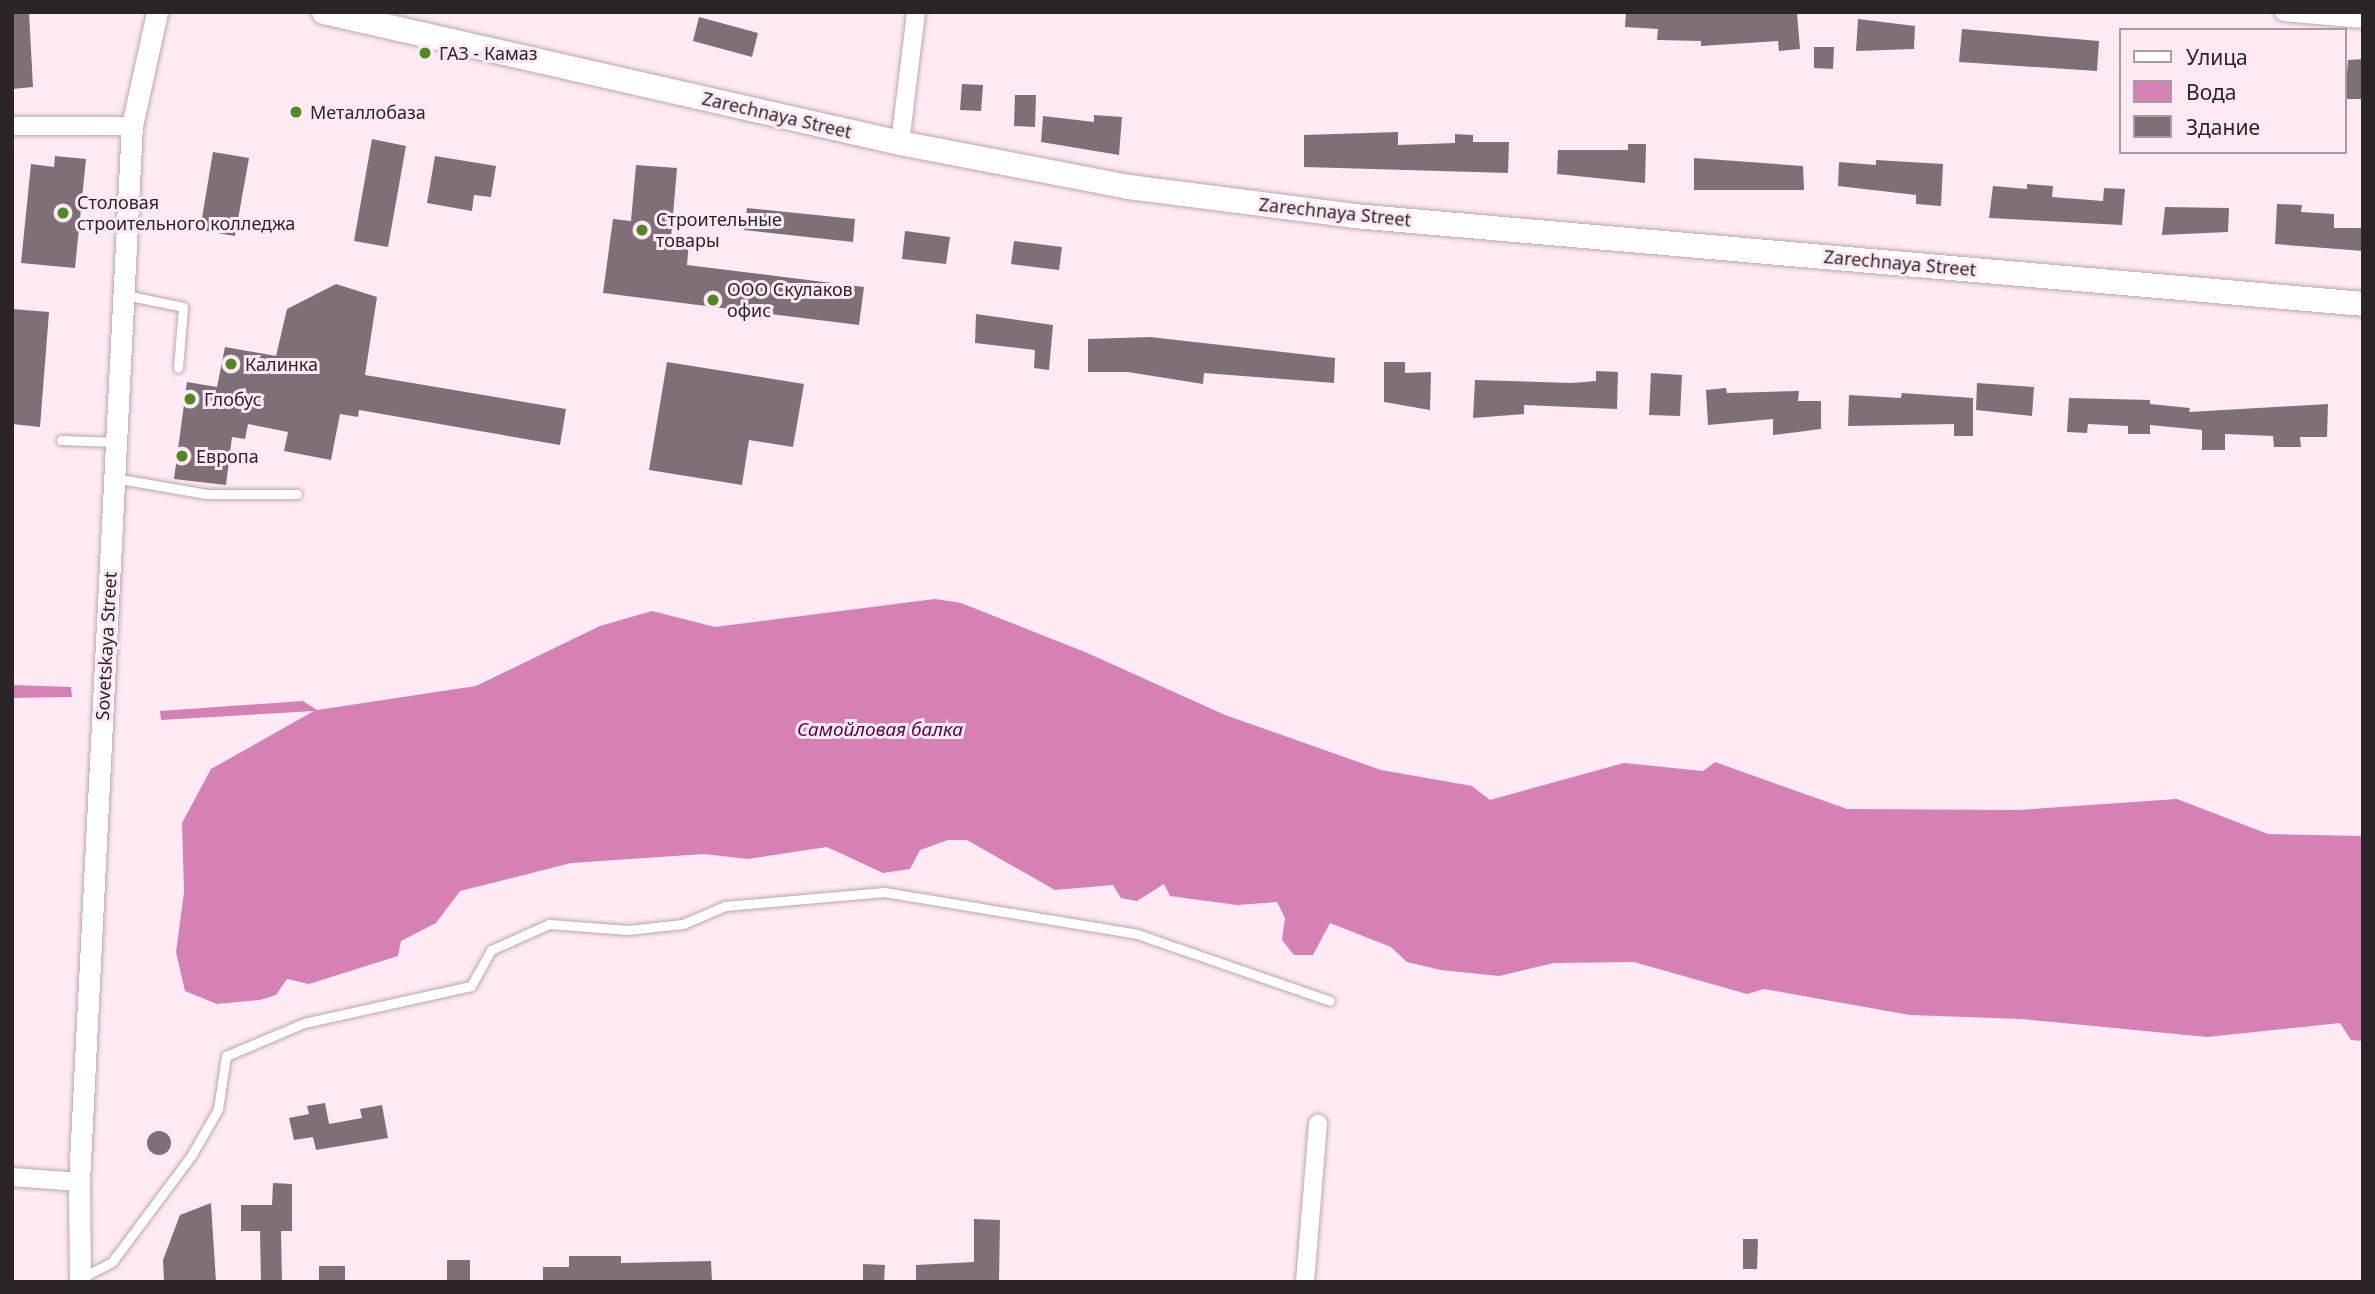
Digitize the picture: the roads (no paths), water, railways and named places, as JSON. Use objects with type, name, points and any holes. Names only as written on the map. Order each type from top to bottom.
[{"type":"main road","name":"Zarechnaya Street","points":[[324,12],[900,143],[1129,187],[1354,216],[2363,304]]},
{"type":"street","name":"Sovetskaya Street","points":[[80,1280],[79,1182],[132,126],[157,12]]},
{"type":"street","points":[[900,143],[916,12]]},
{"type":"street","points":[[2284,12],[2363,19]]},
{"type":"street","points":[[12,126],[132,126]]},
{"type":"street","points":[[1305,1282],[1318,1124]]},
{"type":"street","points":[[12,1178],[79,1182]]},
{"type":"lane","points":[[123,295],[183,307],[178,368]]},
{"type":"lane","points":[[61,440],[116,442]]},
{"type":"lane","points":[[114,478],[207,494],[297,494]]},
{"type":"lane","points":[[80,1280],[112,1262],[191,1156],[218,1109],[226,1056],[304,1023],[471,986],[491,950],[549,924],[628,930],[683,924],[726,906],[884,892],[1137,934],[1330,1001]]},
{"type":"water","name":"Самойловая балка","points":[[935,599],[961,603],[1085,652],[1225,715],[1381,770],[1472,786],[1490,800],[1624,763],[1703,771],[1715,762],[1847,809],[2018,810],[2177,799],[2268,834],[2363,836],[2363,1041],[2351,1040],[2340,1023],[2207,1037],[2021,1019],[1910,1015],[1764,989],[1747,994],[1634,962],[1554,963],[1499,976],[1441,970],[1407,962],[1391,947],[1330,923],[1313,955],[1294,955],[1282,940],[1285,918],[1277,902],[1237,905],[1170,896],[1164,884],[1137,901],[1121,898],[1113,885],[1055,890],[967,840],[948,840],[920,850],[910,869],[883,873],[827,847],[748,859],[704,854],[571,863],[460,891],[436,923],[401,941],[398,956],[309,984],[287,979],[276,995],[260,1000],[217,1004],[185,991],[176,952],[184,892],[182,823],[211,769],[314,711],[161,720],[160,711],[303,701],[317,710],[476,686],[600,626],[652,611],[715,627]]},
{"type":"water","points":[[12,685],[71,687],[72,697],[12,698]]},
{"type":"place","name":"ГАЗ - Камаз","points":[[425,53]]},
{"type":"place","name":"Металлобаза","points":[[296,112]]},
{"type":"place","name":"Столовая строительного колледжа","points":[[63,213]]},
{"type":"place","name":"Строительные товары","points":[[642,230]]},
{"type":"place","name":"ООО Скулаков офис","points":[[713,300]]},
{"type":"place","name":"Калинка","points":[[231,364]]},
{"type":"place","name":"Глобус","points":[[190,399]]},
{"type":"place","name":"Европа","points":[[182,456]]}]
